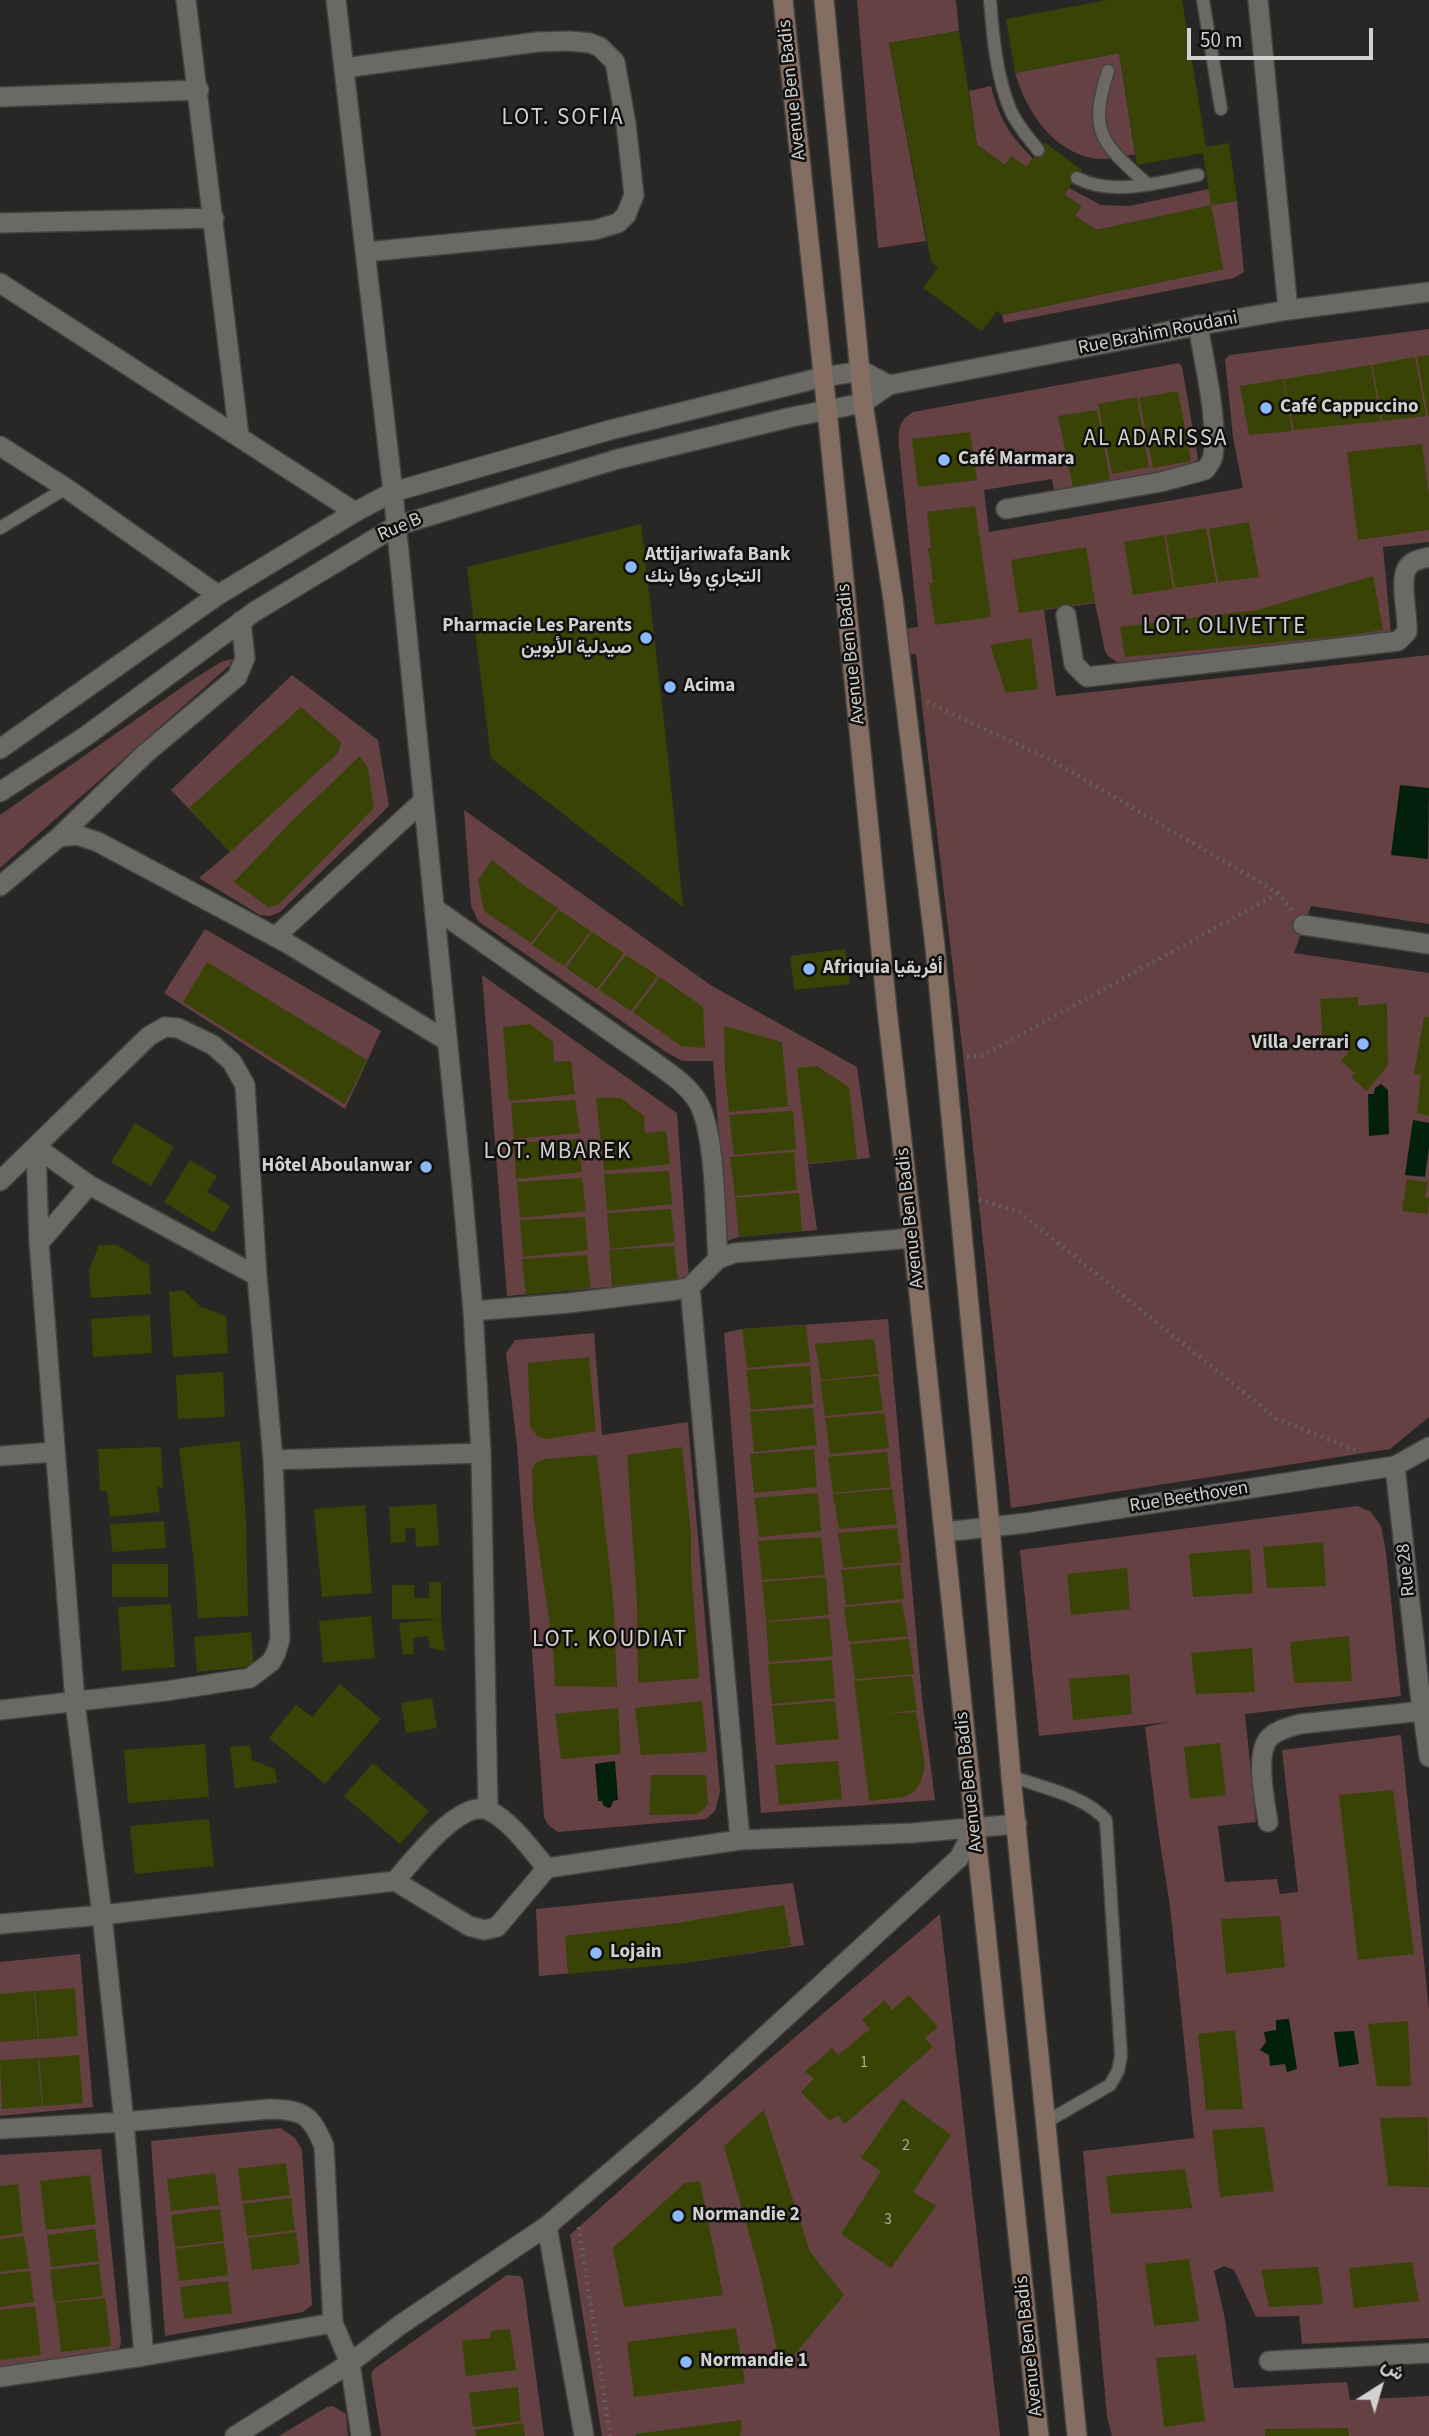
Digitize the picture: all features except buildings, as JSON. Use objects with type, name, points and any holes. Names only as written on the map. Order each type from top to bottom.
[{"type":"main road","name":"Avenue Ben Badis","points":[[783,0],[887,1010],[1039,2436]]},
{"type":"main road","name":"Avenue Ben Badis","points":[[824,0],[863,403],[893,599],[935,947],[1011,1776],[1077,2436]]},
{"type":"street","points":[[186,0],[239,436]]},
{"type":"street","points":[[336,0],[393,492],[473,1311],[481,1452],[488,1809]]},
{"type":"street","points":[[1258,0],[1288,310]]},
{"type":"street","points":[[344,68],[537,42],[590,43],[600,47],[615,62],[634,195],[626,215],[618,223],[595,230],[365,252]]},
{"type":"street","points":[[0,97],[198,90]]},
{"type":"street","points":[[0,223],[214,218]]},
{"type":"street","points":[[0,283],[355,512]]},
{"type":"street","name":"Rue Brahim Roudani","points":[[889,385],[1198,325],[1288,310],[1429,292]]},
{"type":"street","points":[[1006,509],[1161,482],[1205,470],[1213,457],[1212,415],[1198,325]]},
{"type":"street","points":[[862,371],[889,385],[863,403]]},
{"type":"street","name":"Rue B","points":[[0,749],[218,595],[393,492],[610,430],[823,377],[862,371]]},
{"type":"street","name":"Rue B","points":[[0,793],[86,736],[241,621],[396,526],[618,459],[863,403]]},
{"type":"street","points":[[0,446],[66,488],[218,595]]},
{"type":"street","points":[[1066,615],[1074,664],[1087,677],[1398,641],[1407,632],[1404,579],[1406,569],[1413,562],[1429,556]]},
{"type":"street","points":[[0,886],[59,837],[146,753],[237,677],[245,658],[241,621]]},
{"type":"street","points":[[275,937],[423,801]]},
{"type":"street","points":[[59,837],[76,835],[98,842],[275,937],[447,1041]]},
{"type":"street","points":[[434,908],[654,1062],[681,1082],[698,1103],[709,1135],[718,1259]]},
{"type":"street","points":[[1303,925],[1429,944]]},
{"type":"street","points":[[0,1181],[149,1036],[165,1027],[178,1028],[213,1045],[232,1062],[245,1085],[257,1276],[273,1460],[280,1639],[271,1662],[250,1678],[166,1691],[0,1710]]},
{"type":"street","points":[[36,1147],[89,1185],[257,1276]]},
{"type":"street","points":[[36,1147],[39,1243],[75,1702],[102,1915],[124,2122],[144,2356]]},
{"type":"street","points":[[39,1243],[89,1185]]},
{"type":"street","points":[[473,1311],[569,1303],[690,1287],[718,1259],[734,1253],[913,1238]]},
{"type":"street","points":[[690,1287],[740,1840]]},
{"type":"street","name":"Rue Beethoven","points":[[944,1532],[1395,1466],[1429,1447]]},
{"type":"street","points":[[0,1456],[54,1452]]},
{"type":"street","points":[[273,1460],[481,1452]]},
{"type":"street","name":"Rue 28","points":[[1395,1466],[1429,1757]]},
{"type":"street","points":[[1268,1822],[1262,1753],[1268,1738],[1285,1728],[1300,1724],[1422,1711]]},
{"type":"street","points":[[395,1881],[452,1820],[472,1809],[488,1809],[507,1823],[547,1868]]},
{"type":"street","points":[[0,1924],[395,1881],[469,1926],[484,1930],[497,1927],[547,1868],[740,1840],[912,1833],[1017,1824]]},
{"type":"street","points":[[235,2436],[350,2363],[400,2325],[547,2226],[701,2095],[959,1858],[975,1828]]},
{"type":"street","points":[[0,2129],[124,2122],[270,2109],[291,2109],[306,2115],[315,2126],[324,2146],[332,2323],[350,2363],[361,2436]]},
{"type":"street","points":[[547,2226],[584,2436]]},
{"type":"street","points":[[0,2377],[144,2356],[332,2323]]},
{"type":"street","points":[[1269,2361],[1429,2353]]},
{"type":"lane","points":[[990,0],[995,48],[1010,111],[1038,150]]},
{"type":"lane","points":[[1203,0],[1221,108]]},
{"type":"lane","points":[[1108,71],[1098,111],[1102,135],[1106,144],[1147,184]]},
{"type":"lane","points":[[1077,178],[1089,184],[1111,187],[1198,175]]},
{"type":"lane","points":[[0,528],[66,488]]},
{"type":"lane","points":[[1011,1776],[1083,1803],[1098,1811],[1106,1820],[1121,2056],[1118,2071],[1110,2085],[1046,2122]]},
{"type":"path","points":[[904,691],[1053,761],[1278,893],[1303,925]]},
{"type":"path","points":[[945,1059],[982,1056],[1278,893]]},
{"type":"path","points":[[958,1194],[1018,1211],[1277,1419],[1360,1452]]},
{"type":"path","points":[[576,2202],[610,2436]]},
{"type":"shaded area","points":[[857,0],[956,0],[959,31],[889,43],[926,241],[878,248]]},
{"type":"shaded area","points":[[1119,53],[1135,154],[1103,159],[1077,154],[1064,147],[1042,126],[1026,101],[1015,73]]},
{"type":"shaded area","points":[[991,86],[1006,125],[1033,159],[1027,167],[1005,165],[977,145],[969,91]]},
{"type":"shaded area","points":[[1069,188],[1101,205],[1129,206],[1209,189],[1211,205],[1237,201],[1244,272],[1234,278],[1004,323],[1002,315],[1223,269],[1211,206],[1096,230],[1075,216],[1081,206],[1064,194]]},
{"type":"shaded area","points":[[1429,329],[1429,542],[1383,547],[1391,633],[1120,664],[1105,651],[1095,603],[1044,610],[1056,696],[1429,655],[1429,924],[1311,906],[1294,953],[1429,973],[1429,1417],[1390,1449],[1011,1508],[965,1071],[916,654],[900,655],[897,630],[918,627],[899,446],[900,426],[913,412],[1179,363],[1182,367],[1198,459],[1188,470],[1055,494],[1052,479],[984,490],[989,532],[1243,488],[1233,437],[1225,359],[1230,355]]},
{"type":"shaded area","points":[[232,659],[230,665],[0,868],[0,815],[192,680],[221,662]]},
{"type":"shaded area","points":[[292,675],[378,740],[389,806],[280,912],[270,916],[260,915],[199,878],[230,852],[171,790]]},
{"type":"shaded area","points":[[1400,785],[1429,788],[1428,859],[1391,855]]},
{"type":"shaded area","points":[[464,810],[712,986],[857,1067],[870,1158],[808,1164],[817,1230],[739,1237],[727,1241],[713,1061],[682,1061],[666,1052],[478,921],[471,906]]},
{"type":"shaded area","points":[[205,929],[381,1031],[345,1109],[164,993]]},
{"type":"shaded area","points":[[482,975],[677,1113],[689,1280],[507,1296]]},
{"type":"shaded area","points":[[1381,1084],[1388,1090],[1389,1134],[1369,1136],[1368,1094],[1374,1094],[1375,1088]]},
{"type":"shaded area","points":[[1413,1120],[1429,1123],[1425,1177],[1405,1175]]},
{"type":"shaded area","points":[[888,1319],[922,1698],[935,1800],[761,1813],[724,1333],[742,1329]]},
{"type":"shaded area","points":[[594,1333],[602,1435],[688,1422],[720,1792],[715,1811],[706,1819],[558,1832],[548,1825],[544,1817],[517,1446],[506,1353],[515,1340]]},
{"type":"shaded area","points":[[1357,1506],[1371,1512],[1381,1526],[1401,1696],[1245,1714],[1256,1822],[1218,1826],[1225,1882],[1277,1879],[1280,1894],[1298,1892],[1282,1750],[1401,1735],[1429,2010],[1429,2338],[1302,2344],[1299,2316],[1256,2317],[1234,2270],[1224,2266],[1214,2271],[1225,2319],[1234,2388],[1347,2382],[1350,2400],[1429,2396],[1429,2436],[1112,2436],[1107,2417],[1083,2151],[1194,2138],[1170,1906],[1145,1727],[1169,1722],[1039,1736],[1020,1550]]},
{"type":"shaded area","points":[[615,1761],[618,1800],[613,1801],[608,1808],[602,1801],[598,1801],[595,1764]]},
{"type":"shaded area","points":[[793,1883],[804,1945],[684,1963],[539,1976],[536,1909]]},
{"type":"shaded area","points":[[940,1914],[1000,2436],[602,2436],[570,2235],[706,2113]]},
{"type":"shaded area","points":[[80,1954],[93,2107],[0,2116],[0,1962]]},
{"type":"shaded area","points":[[1289,2019],[1297,2069],[1287,2072],[1285,2064],[1270,2066],[1269,2055],[1260,2050],[1266,2042],[1264,2032],[1276,2030],[1276,2020]]},
{"type":"shaded area","points":[[1354,2031],[1359,2064],[1339,2067],[1334,2032]]},
{"type":"shaded area","points":[[281,2128],[295,2138],[302,2150],[312,2305],[303,2312],[165,2336],[151,2141]]},
{"type":"shaded area","points":[[101,2149],[121,2342],[119,2350],[0,2369],[0,2155]]},
{"type":"shaded area","points":[[507,2275],[520,2276],[523,2280],[544,2436],[381,2436],[371,2374],[374,2369]]},
{"type":"shaded area","points":[[333,2406],[346,2414],[348,2436],[279,2436],[327,2407]]},
{"type":"place","name":"Café Cappuccino","points":[[1266,408]]},
{"type":"place","name":"Café Marmara","points":[[944,460]]},
{"type":"place","name":"Attijariwafa Bank التجاري وفا بنك","points":[[631,567]]},
{"type":"place","name":"Pharmacie Les Parents صيدلية الأبوين","points":[[646,638]]},
{"type":"place","name":"Acima","points":[[670,687]]},
{"type":"place","name":"Afriquia أفريقيا","points":[[809,969]]},
{"type":"place","name":"Villa Jerrari","points":[[1363,1044]]},
{"type":"place","name":"Hôtel Aboulanwar","points":[[426,1167]]},
{"type":"place","name":"Lojain","points":[[596,1953]]},
{"type":"place","name":"Normandie 2","points":[[678,2216]]},
{"type":"place","name":"Normandie 1","points":[[686,2362]]},
{"type":"district","name":"LOT. SOFIA","points":[[563,119]]},
{"type":"district","name":"AL ADARISSA","points":[[1156,440]]},
{"type":"district","name":"LOT. OLIVETTE","points":[[1225,628]]},
{"type":"district","name":"LOT. MBAREK","points":[[558,1153]]},
{"type":"district","name":"LOT. KOUDIAT","points":[[610,1641]]}]
